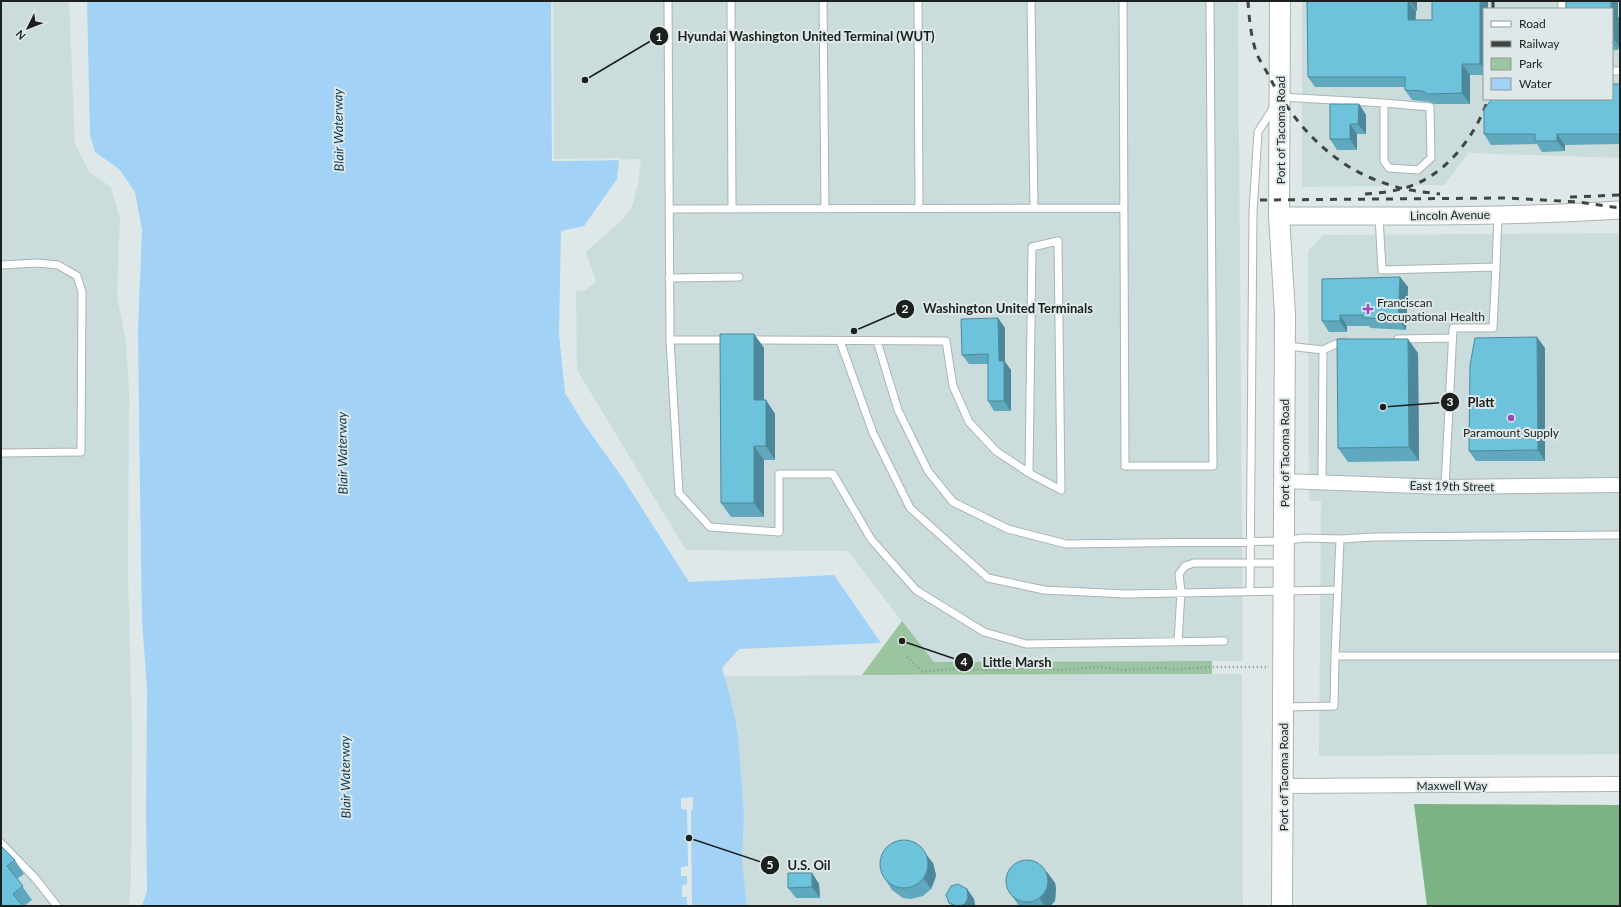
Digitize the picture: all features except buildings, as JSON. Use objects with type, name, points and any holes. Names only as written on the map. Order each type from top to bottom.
[{"type":"main road","name":"Port of Tacoma Road","points":[[1280,1],[1280,216],[1285,314],[1282,906]]},
{"type":"street","name":"Lincoln Avenue","points":[[1280,216],[1498,215],[1620,210]]},
{"type":"street","name":"East 19th Street","points":[[1284,480],[1445,487],[1620,485]]},
{"type":"street","name":"Maxwell Way","points":[[1283,786],[1620,784]]},
{"type":"lane","points":[[668,1],[670,340],[680,493],[710,527],[779,532],[779,474],[833,474],[871,539],[916,590],[984,632],[1026,644],[1224,641]]},
{"type":"lane","points":[[731,1],[732,209]]},
{"type":"lane","points":[[824,1],[825,209]]},
{"type":"lane","points":[[918,1],[919,208]]},
{"type":"lane","points":[[1031,1],[1034,208]]},
{"type":"lane","points":[[1123,1],[1125,466],[1213,466],[1210,1]]},
{"type":"lane","points":[[1250,591],[1249,563],[1253,204],[1258,132],[1280,97],[1384,103],[1430,107],[1431,158],[1418,170],[1389,168],[1384,161],[1384,103]]},
{"type":"lane","points":[[669,209],[1124,208]]},
{"type":"lane","points":[[1445,487],[1453,328],[1493,328],[1498,215]]},
{"type":"lane","points":[[1380,216],[1382,270],[1496,267]]},
{"type":"lane","points":[[670,340],[946,341],[953,386],[969,422],[996,451],[1029,473],[1061,490],[1058,241],[1032,247],[1029,473]]},
{"type":"lane","points":[[1,265],[38,263],[58,265],[77,276],[82,292],[81,452],[1,453]]},
{"type":"lane","points":[[669,278],[739,277]]},
{"type":"lane","points":[[1393,339],[1452,338]]},
{"type":"lane","points":[[840,341],[873,432],[910,508],[988,578],[1044,590],[1126,594],[1338,590]]},
{"type":"lane","points":[[877,341],[898,410],[928,471],[953,502],[1008,529],[1066,544],[1250,540],[1284,541],[1302,538],[1340,539],[1374,537],[1620,535]]},
{"type":"lane","points":[[1285,345],[1323,350],[1338,343],[1350,341]]},
{"type":"lane","points":[[1322,482],[1323,350]]},
{"type":"lane","points":[[1284,707],[1334,706],[1340,539]]},
{"type":"lane","points":[[1178,642],[1180,592],[1179,574],[1185,566],[1194,563],[1283,563]]},
{"type":"lane","points":[[1335,656],[1620,656]]},
{"type":"lane","points":[[1,843],[35,878],[57,906]]},
{"type":"path","points":[[907,657],[925,671],[955,669],[1004,670],[1028,668],[1061,670],[1097,667],[1122,670],[1158,668],[1284,667]]},
{"type":"shaded area","points":[[1,1],[71,1],[112,186],[122,218],[131,390],[134,728],[131,906],[1,906]]},
{"type":"shaded area","points":[[551,1],[1238,1],[1243,661],[933,662],[848,551],[686,550],[577,370],[576,290],[584,291],[596,281],[586,252],[624,218],[632,207],[638,184],[641,159],[552,161]]},
{"type":"shaded area","points":[[1302,1],[1620,1],[1620,158],[1469,153],[1444,185],[1302,187]]},
{"type":"shaded area","points":[[1620,233],[1620,754],[1319,756],[1321,501],[1309,501],[1308,251],[1323,235]]},
{"type":"shaded area","points":[[1242,674],[1243,906],[747,906],[742,860],[744,816],[738,734],[724,676]]},
{"type":"green space","points":[[902,621],[934,662],[1212,661],[1212,674],[862,675]]},
{"type":"green space","points":[[1414,804],[1620,805],[1620,906],[1427,906]]},
{"type":"water","name":"Blair Waterway","points":[[71,1],[551,1],[552,161],[619,160],[617,179],[584,226],[561,231],[559,334],[565,393],[584,424],[622,477],[689,582],[834,575],[881,643],[739,649],[722,668],[731,700],[738,734],[744,816],[742,860],[747,906],[131,906],[133,879],[131,390],[122,218],[112,186],[90,171]]},
{"type":"pier","points":[[69,1],[87,1],[90,135],[95,152],[119,169],[135,192],[142,230],[138,330],[142,621],[147,688],[147,891],[142,906],[129,906],[131,879],[132,728],[128,576],[129,390],[126,341],[117,296],[120,219],[111,187],[89,172],[75,144]]},
{"type":"pier","points":[[551,1],[553,1],[554,159],[619,158],[619,160],[552,161]]},
{"type":"pier","points":[[693,797],[693,810],[691,810],[692,906],[687,906],[687,897],[682,897],[682,885],[687,884],[687,876],[681,876],[681,867],[688,866],[687,810],[681,809],[681,798]]},
{"type":"railway","points":[[1248,1],[1254,46],[1257,55],[1290,111],[1317,142],[1349,167],[1367,176],[1400,188],[1440,194]]},
{"type":"railway","points":[[1493,1],[1493,8]]},
{"type":"railway","points":[[1365,194],[1392,191],[1416,184],[1444,166],[1466,142],[1475,128],[1488,100]]},
{"type":"railway","points":[[1570,197],[1620,195]]},
{"type":"railway","points":[[1260,200],[1506,198],[1579,202],[1620,208]]},
{"type":"place","name":"Hyundai Washington United Terminal (WUT)","points":[[585,80]]},
{"type":"place","name":"Franciscan Occupational Health","points":[[1368,309]]},
{"type":"place","name":"Washington United Terminals","points":[[854,331]]},
{"type":"place","name":"Platt","points":[[1383,407]]},
{"type":"place","name":"Paramount Supply","points":[[1511,418]]},
{"type":"place","name":"Little Marsh","points":[[902,641]]},
{"type":"place","name":"U.S. Oil","points":[[689,838]]}]
